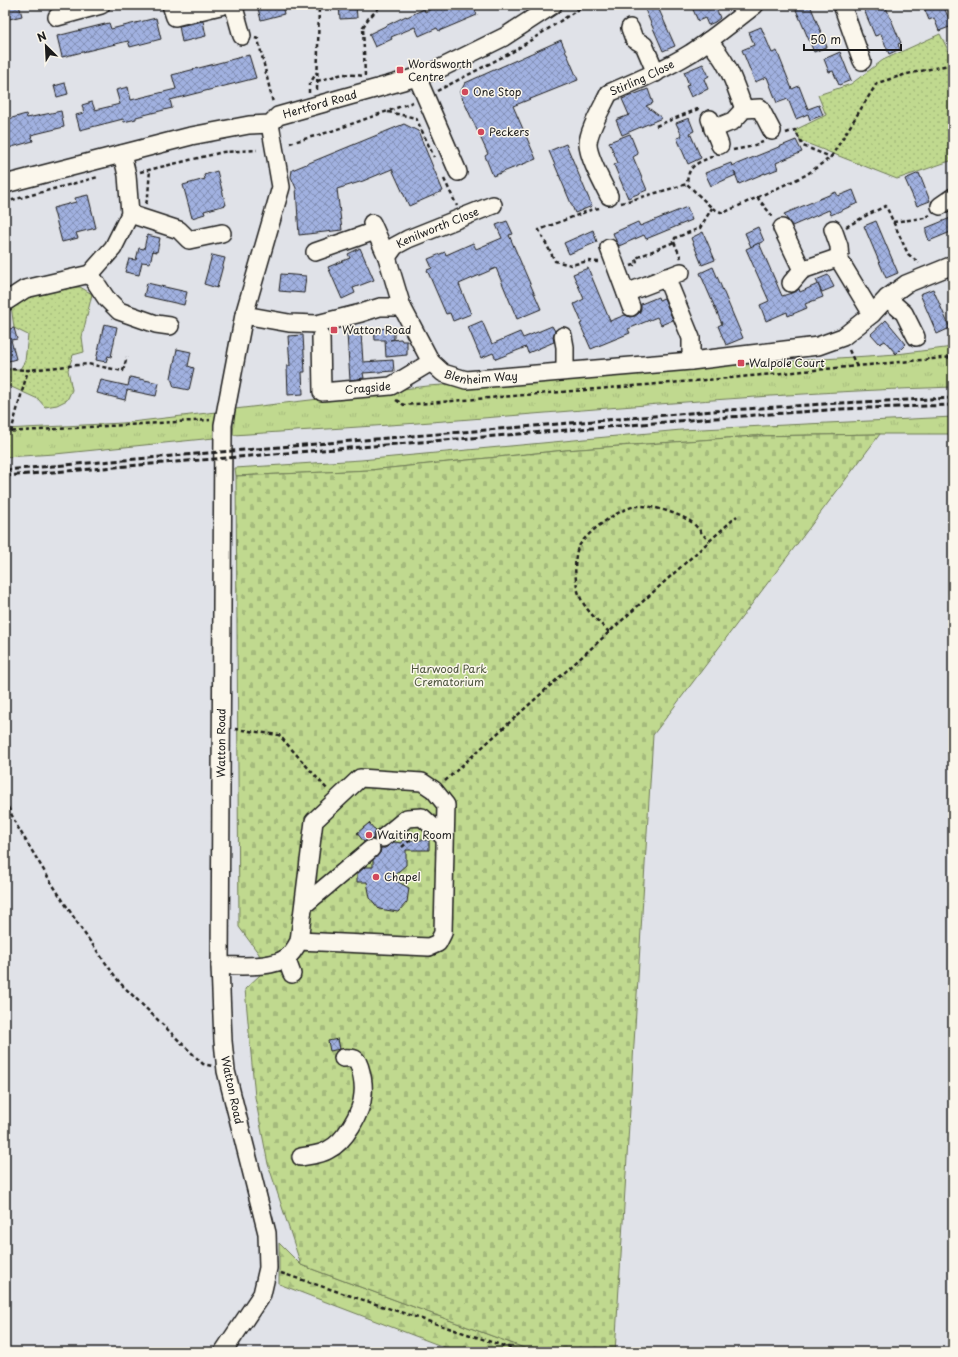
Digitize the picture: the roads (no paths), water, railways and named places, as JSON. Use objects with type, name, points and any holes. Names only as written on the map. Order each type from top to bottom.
[{"type":"street","points":[[57,17],[102,5]]},
{"type":"street","points":[[172,5],[175,16],[224,5]]},
{"type":"street","points":[[236,5],[235,11],[242,36]]},
{"type":"street","name":"Hertford Road","points":[[5,184],[191,136],[274,120],[367,83],[417,77],[441,68],[504,37],[553,5]]},
{"type":"street","points":[[842,5],[848,26],[862,61]]},
{"type":"street","name":"Stirling Close","points":[[609,196],[591,156],[588,144],[590,135],[609,93],[656,72],[684,57],[708,41],[746,8]]},
{"type":"street","points":[[630,28],[634,39],[644,45],[656,72]]},
{"type":"street","points":[[708,41],[719,52],[727,66],[744,109]]},
{"type":"street","points":[[417,77],[432,113],[450,173]]},
{"type":"street","points":[[722,150],[712,124],[732,120],[744,109],[760,108],[774,135]]},
{"type":"street","name":"Watton Road","points":[[223,1352],[262,1294],[268,1268],[267,1233],[226,1071],[222,1041],[220,966],[223,425],[244,315],[281,187],[274,120]]},
{"type":"street","points":[[5,302],[25,289],[90,274],[113,248],[136,216],[122,154]]},
{"type":"street","name":"Kenilworth Close","points":[[387,257],[396,246],[408,239],[493,205]]},
{"type":"street","points":[[136,216],[179,230],[189,240],[222,233]]},
{"type":"street","name":"Kenilworth Close","points":[[315,252],[373,227],[387,257],[402,307]]},
{"type":"street","points":[[782,228],[797,276],[840,257]]},
{"type":"street","points":[[834,231],[839,246],[840,260],[872,314]]},
{"type":"street","points":[[614,260],[628,300],[646,286],[673,275],[691,338],[691,361]]},
{"type":"street","name":"Blenheim Way","points":[[402,307],[431,362],[443,373],[466,380],[691,361],[818,346],[843,337],[906,284],[953,265]]},
{"type":"street","points":[[90,274],[106,298],[119,311],[156,324],[170,326]]},
{"type":"street","points":[[888,298],[904,313],[916,337]]},
{"type":"street","points":[[244,315],[289,323],[316,324],[380,307],[402,307]]},
{"type":"street","points":[[563,336],[565,347],[565,371]]},
{"type":"street","name":"Cragside","points":[[321,337],[322,392],[391,386],[431,362]]},
{"type":"street","points":[[220,966],[270,964],[286,958],[295,950],[299,941],[314,821],[360,778],[422,782],[434,790],[446,806],[443,933],[438,943],[429,947],[299,941]]},
{"type":"street","points":[[304,905],[406,818],[422,817],[445,838]]},
{"type":"street","points":[[286,958],[292,974]]},
{"type":"street","points":[[301,1157],[322,1153],[330,1150],[337,1144],[350,1127],[361,1105],[364,1085],[359,1064],[352,1057],[342,1058]]},
{"type":"railway","points":[[5,470],[713,411],[953,398]]},
{"type":"railway","points":[[5,476],[715,418],[841,409],[953,405]]},
{"type":"place","name":"Wordsworth Centre","points":[[400,70]]},
{"type":"place","name":"One Stop","points":[[465,92]]},
{"type":"place","name":"Peckers","points":[[481,132]]},
{"type":"place","name":"Watton Road","points":[[334,330]]},
{"type":"place","name":"Walpole Court","points":[[741,363]]},
{"type":"place","name":"Waiting Room","points":[[369,835]]},
{"type":"place","name":"Chapel","points":[[376,877]]},
{"type":"park label","name":"Harwood Park Crematorium","points":[[449,675]]}]
